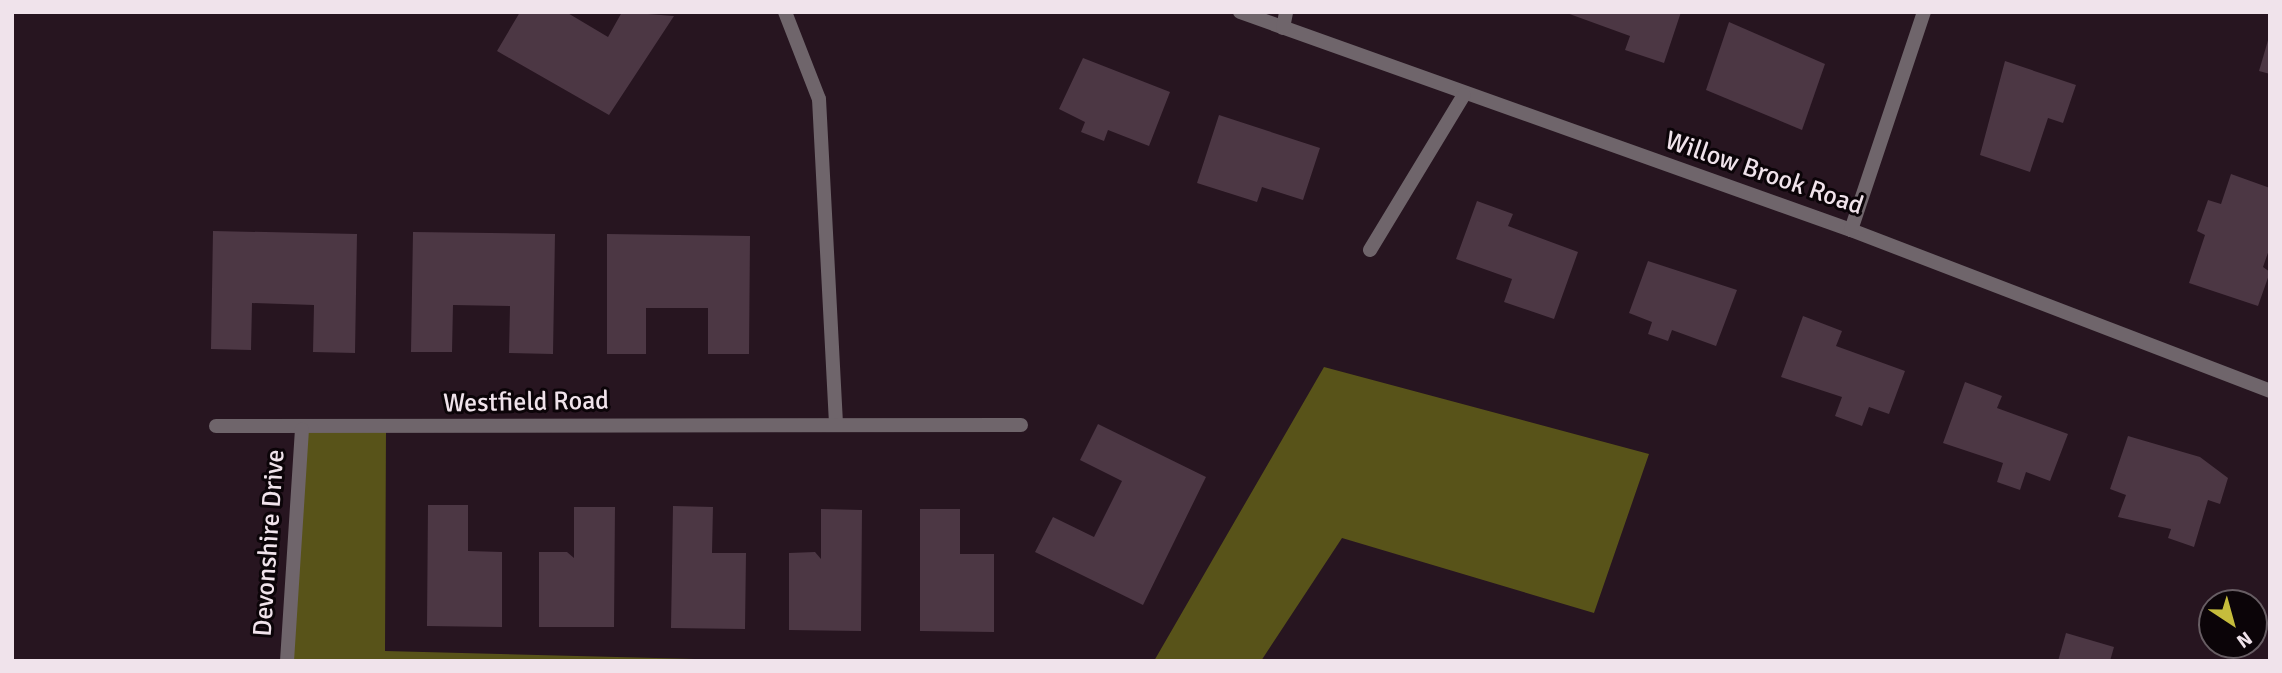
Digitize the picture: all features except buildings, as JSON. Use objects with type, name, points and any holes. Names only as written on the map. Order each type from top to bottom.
[{"type":"street","points":[[785,12],[819,99],[836,424]]},
{"type":"street","name":"Willow Brook Road","points":[[1240,12],[1464,95],[1851,230],[2270,391]]},
{"type":"street","points":[[1283,28],[1286,12]]},
{"type":"street","points":[[1851,230],[1924,12]]},
{"type":"street","points":[[1370,250],[1464,95]]},
{"type":"street","name":"Westfield Road","points":[[216,426],[302,429],[1021,425]]},
{"type":"street","name":"Devonshire Drive","points":[[287,661],[302,429]]},
{"type":"shaded area","points":[[1324,367],[1649,454],[1594,613],[1342,538],[1261,661],[1154,661]]},
{"type":"shaded area","points":[[302,429],[386,429],[385,651],[771,661],[287,661]]}]
